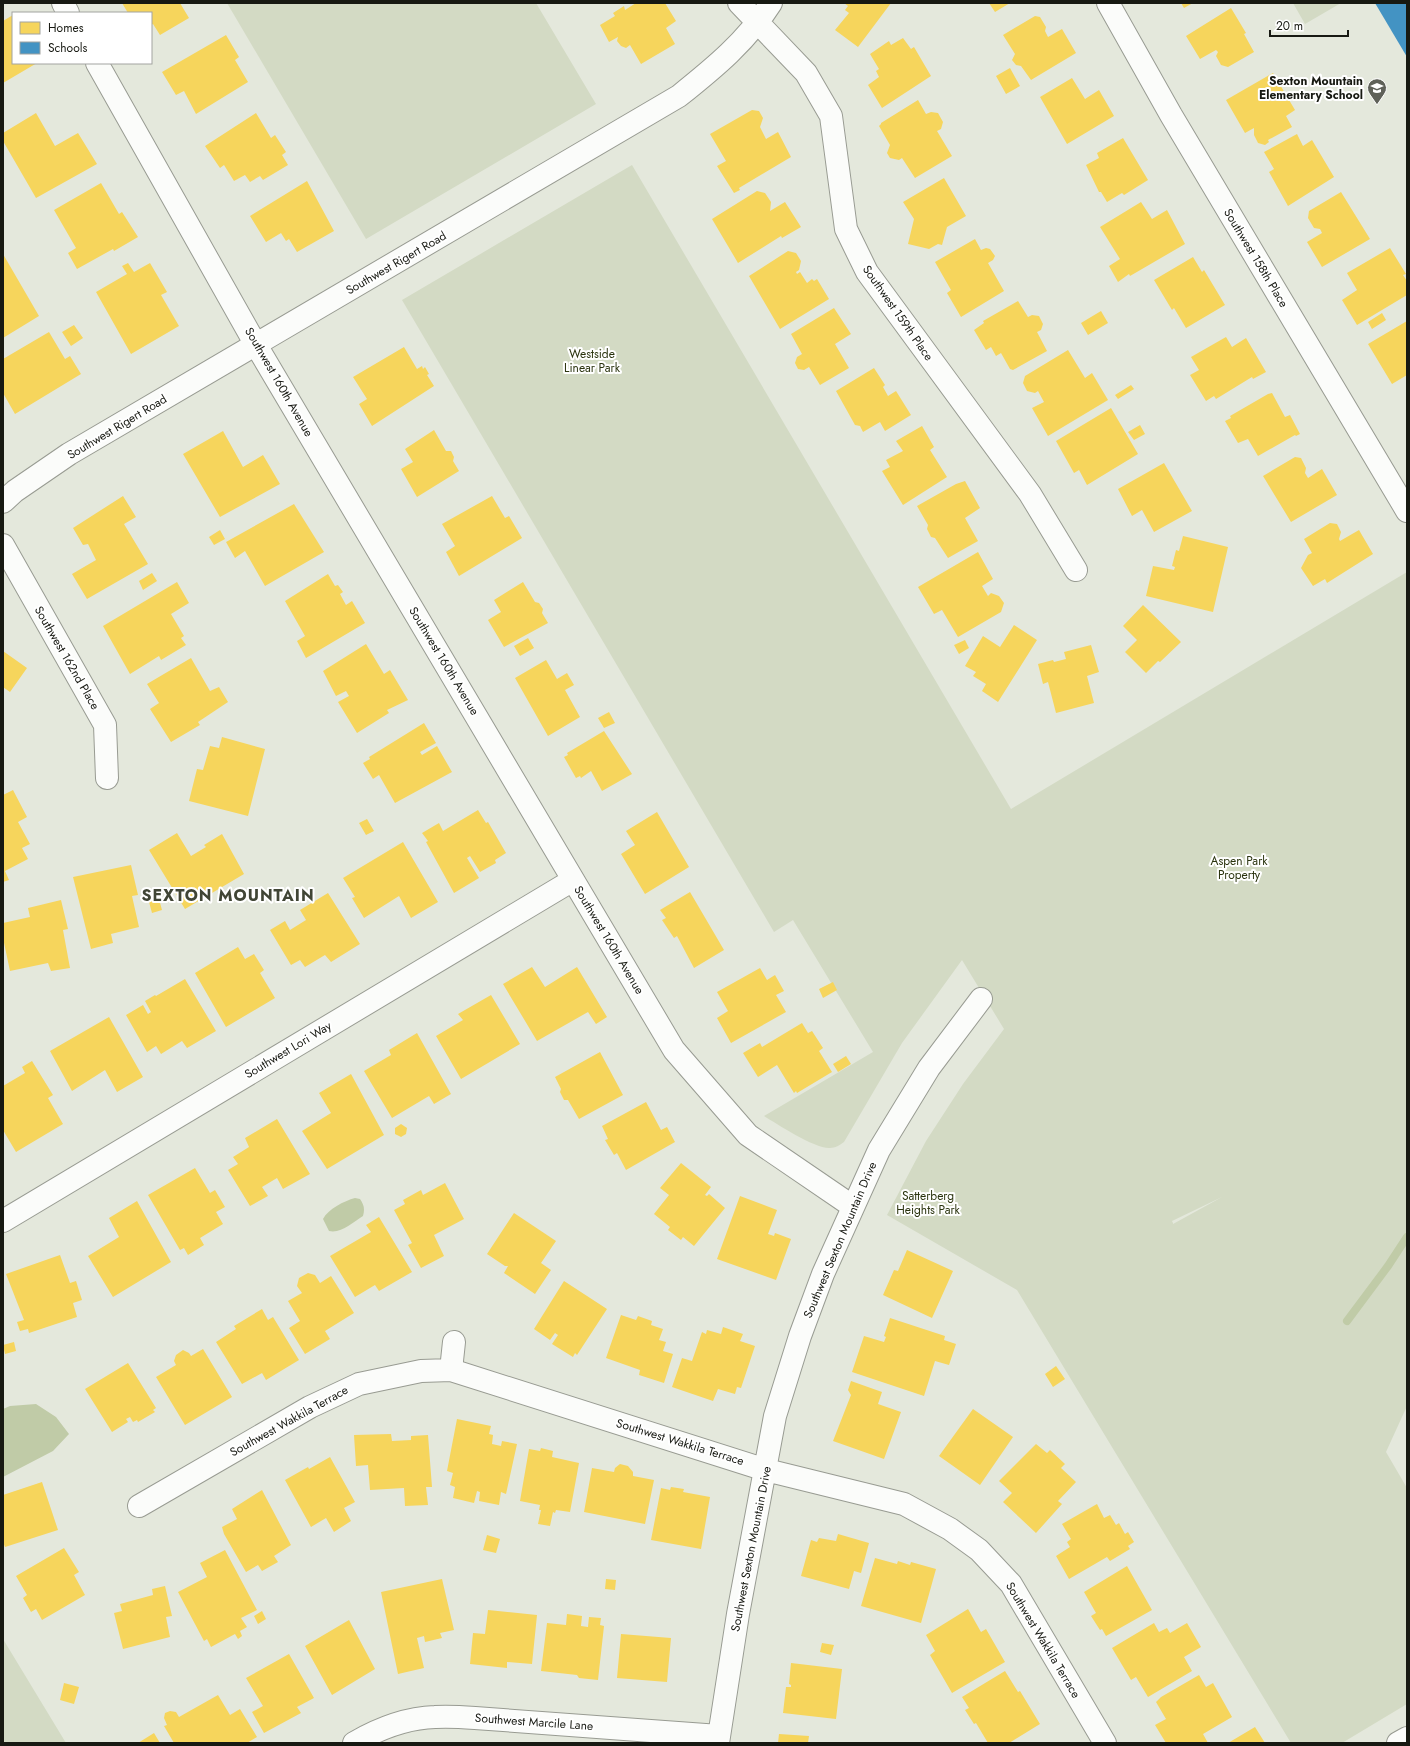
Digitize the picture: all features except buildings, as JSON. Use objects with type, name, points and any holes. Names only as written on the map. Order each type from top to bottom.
[{"type":"street","points":[[63,3],[68,12]]},
{"type":"street","name":"Southwest 159th Place","points":[[739,3],[759,22],[806,73],[831,116],[846,229],[867,272],[1030,494],[1076,570]]},
{"type":"street","name":"Southwest Rigert Road","points":[[3,502],[15,491],[69,454],[679,96],[718,65],[759,22],[771,3]]},
{"type":"street","name":"Southwest 158th Place","points":[[1108,3],[1171,115],[1407,511]]},
{"type":"street","name":"Southwest 160th Avenue","points":[[98,64],[256,344],[674,1050],[748,1136],[852,1206]]},
{"type":"street","name":"Southwest 162nd Place","points":[[3,544],[105,725],[107,778]]},
{"type":"street","name":"Southwest Lori Way","points":[[3,1220],[573,880]]},
{"type":"street","name":"Southwest Sexton Mountain Drive","points":[[718,1740],[738,1614],[775,1416],[800,1336],[823,1274],[852,1206],[879,1150],[929,1068],[981,999]]},
{"type":"street","points":[[451,1370],[454,1342]]},
{"type":"street","name":"Southwest Wakkila Terrace","points":[[139,1506],[310,1407],[359,1384],[421,1371],[451,1370],[766,1470],[904,1504],[950,1529],[979,1550],[1011,1584],[1105,1743]]},
{"type":"street","name":"Southwest Marcile Lane","points":[[354,1743],[381,1729],[408,1720],[435,1716],[475,1718],[718,1740]]},
{"type":"street","points":[[1398,1743],[1407,1738]]},
{"type":"green space","points":[[227,3],[536,3],[596,104],[366,239]]},
{"type":"green space","points":[[1293,3],[1341,3],[1305,24]]},
{"type":"green space","points":[[632,165],[1011,809],[1407,572],[1407,1406],[1386,1452],[1407,1488],[1407,1704],[1342,1743],[1291,1743],[1017,1290],[887,1215],[926,1141],[963,1084],[1004,1029],[962,960],[902,1043],[844,1142],[830,1148],[815,1145],[764,1116],[873,1052],[793,920],[774,932],[402,300]],"holes":[[[1222,1197],[1173,1224],[1172,1221]]]},
{"type":"green space","points":[[3,1639],[66,1743],[3,1743]]},
{"type":"shaded area","points":[[355,1198],[360,1199],[362,1203],[364,1209],[363,1216],[338,1231],[329,1231],[323,1219],[325,1215],[337,1206]]},
{"type":"shaded area","points":[[36,1404],[56,1417],[69,1434],[53,1451],[3,1477],[3,1409],[10,1406]]},
{"type":"waterway","points":[[1347,1321],[1388,1266],[1407,1237]]},
{"type":"place","name":"Sexton Mountain Elementary School","points":[[1377,105]]},
{"type":"district","name":"SEXTON MOUNTAIN","points":[[228,895]]},
{"type":"park label","name":"Westside Linear Park","points":[[592,361]]},
{"type":"park label","name":"Aspen Park Property","points":[[1239,868]]},
{"type":"park label","name":"Satterberg Heights Park","points":[[928,1203]]}]
